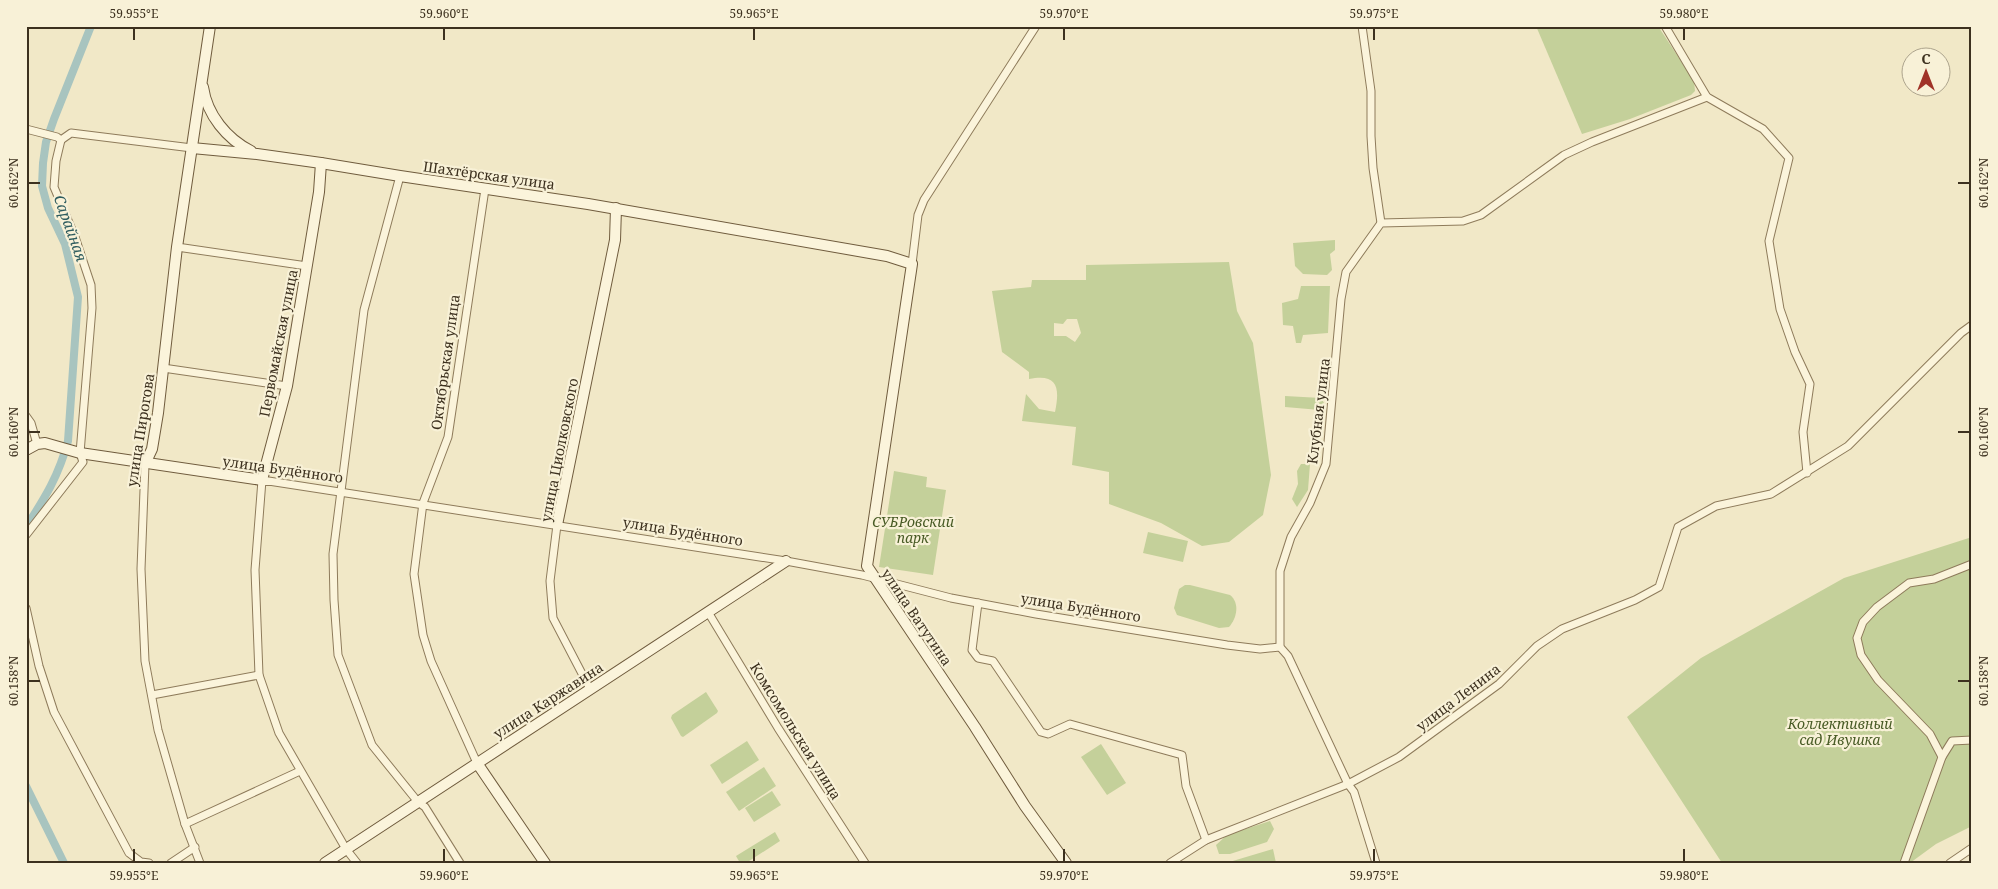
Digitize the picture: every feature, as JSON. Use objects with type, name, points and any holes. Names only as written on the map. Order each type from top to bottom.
[{"type":"street","name":"улица Пирогова","points":[[200,863],[185,824],[158,730],[145,661],[141,569],[146,464],[152,449],[177,247],[210,26]]},
{"type":"street","points":[[912,264],[918,215],[924,200],[1036,26]]},
{"type":"street","points":[[1362,26],[1371,91],[1373,168],[1381,223],[1463,220],[1481,215],[1564,155],[1592,142],[1707,97]]},
{"type":"street","points":[[1666,26],[1707,97],[1763,129],[1789,158],[1770,241],[1780,309],[1795,352],[1810,384],[1803,432],[1807,473]]},
{"type":"street","points":[[202,79],[206,99],[215,119],[232,139],[257,154]]},
{"type":"street","points":[[26,129],[59,138],[54,187],[75,238],[91,285],[92,308],[80,454],[83,462],[26,535]]},
{"type":"street","name":"Шахтёрская улица","points":[[59,138],[71,133],[321,163],[616,208],[887,256],[912,264]]},
{"type":"street","name":"Первомайская улица","points":[[321,163],[319,192],[287,386],[262,480],[255,570],[259,675],[279,733],[346,849],[357,863]]},
{"type":"street","points":[[400,176],[364,310],[340,491],[333,554],[338,655],[372,745],[418,802],[425,807],[460,863]]},
{"type":"street","name":"Октябрьская улица","points":[[486,189],[448,437],[423,503],[414,574],[423,635],[441,687],[477,763],[545,863]]},
{"type":"street","name":"улица Циолковского","points":[[590,689],[553,618],[550,582],[557,525],[615,240],[616,208]]},
{"type":"street","name":"Клубная улица","points":[[1280,647],[1280,571],[1291,537],[1310,504],[1326,464],[1340,299],[1346,272],[1381,223]]},
{"type":"street","points":[[177,247],[307,266]]},
{"type":"street","name":"улица Ватутина","points":[[912,264],[867,566],[1025,806],[1066,863]]},
{"type":"street","name":"улица Ленина","points":[[1170,863],[1206,840],[1348,784],[1399,757],[1499,684],[1537,646],[1562,629],[1635,600],[1659,587],[1678,527],[1716,506],[1772,494],[1848,446],[1961,333],[1972,325]]},
{"type":"street","points":[[163,368],[287,386]]},
{"type":"street","points":[[26,416],[31,424],[37,444],[26,450]]},
{"type":"street","name":"улица Будённого","points":[[37,444],[45,443],[80,454],[423,503],[786,561],[862,575],[978,603],[1036,614],[1227,644],[1260,648],[1280,647]]},
{"type":"street","name":"улица Каржавина","points":[[325,863],[786,561]]},
{"type":"street","points":[[1942,757],[1930,734],[1878,680],[1861,655],[1857,638],[1863,622],[1877,607],[1910,583],[1934,579],[1972,564]]},
{"type":"street","points":[[978,603],[972,650],[978,658],[993,661],[1041,732],[1048,734],[1070,724],[1182,754],[1186,786],[1206,840]]},
{"type":"street","points":[[26,608],[40,666],[54,712],[130,853],[141,862],[149,863]]},
{"type":"street","name":"Комсомольская улица","points":[[708,612],[778,728],[864,863]]},
{"type":"street","points":[[1280,647],[1288,656],[1348,784],[1354,792],[1376,863]]},
{"type":"street","points":[[152,695],[259,675]]},
{"type":"street","points":[[1904,863],[1942,757],[1952,741],[1972,740]]},
{"type":"street","points":[[185,824],[300,771]]},
{"type":"street","points":[[171,863],[195,847]]},
{"type":"street","points":[[1950,863],[1972,848]]},
{"type":"green space","points":[[1536,26],[1658,26],[1694,81],[1695,91],[1691,95],[1630,119],[1582,134]]},
{"type":"green space","points":[[1335,240],[1335,250],[1330,254],[1332,270],[1327,275],[1303,274],[1295,266],[1293,243]]},
{"type":"green space","points":[[1229,262],[1237,311],[1253,343],[1271,475],[1263,515],[1229,542],[1202,546],[1161,523],[1109,504],[1109,472],[1072,465],[1076,427],[1022,421],[1026,394],[1039,409],[1055,412],[1057,389],[1051,380],[1046,378],[1029,379],[1029,372],[1002,352],[992,291],[1031,287],[1032,280],[1086,280],[1086,265]],"holes":[[[1067,319],[1077,319],[1081,333],[1075,342],[1066,336],[1054,336],[1054,323],[1063,324]]]},
{"type":"green space","points":[[1301,286],[1330,286],[1328,333],[1303,335],[1301,343],[1296,343],[1293,326],[1283,325],[1282,303],[1298,299]]},
{"type":"green space","points":[[1285,396],[1321,398],[1324,403],[1320,410],[1285,407]]},
{"type":"green space","points":[[1301,464],[1310,464],[1308,490],[1297,507],[1292,499],[1298,484],[1297,471]]},
{"type":"green space","name":"СУБРовский парк","points":[[894,471],[927,477],[926,487],[946,490],[933,575],[879,567]]},
{"type":"green space","points":[[1148,532],[1188,541],[1183,562],[1143,553]]},
{"type":"green space","name":"Коллективный сад Ивушка","points":[[1972,537],[1972,826],[1936,844],[1910,863],[1722,863],[1627,717],[1701,658],[1844,578]]},
{"type":"green space","points":[[1185,585],[1230,595],[1235,602],[1236,611],[1229,627],[1219,628],[1177,615],[1174,608],[1179,589]]},
{"type":"green space","points":[[706,692],[718,711],[717,713],[683,737],[681,736],[671,718],[672,715]]},
{"type":"green space","points":[[747,741],[759,760],[722,784],[710,765]]},
{"type":"green space","points":[[1101,744],[1126,783],[1107,795],[1081,757]]},
{"type":"green space","points":[[764,767],[776,786],[739,811],[726,792]]},
{"type":"green space","points":[[772,791],[781,805],[754,822],[745,808]]},
{"type":"green space","points":[[1270,821],[1274,829],[1267,842],[1230,854],[1219,854],[1216,845],[1227,835]]},
{"type":"green space","points":[[775,832],[780,841],[746,863],[740,863],[736,856]]},
{"type":"green space","points":[[1273,849],[1276,863],[1226,863]]},
{"type":"waterway","name":"Сарайная","points":[[26,527],[51,486],[68,441],[78,297],[65,244],[48,208],[42,186],[43,163],[46,142],[54,119],[91,26]]},
{"type":"waterway","name":"Сарайная","points":[[26,786],[64,863]]}]
